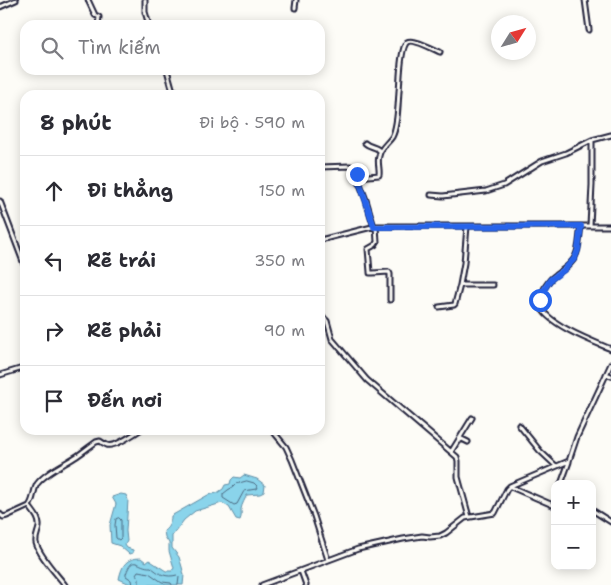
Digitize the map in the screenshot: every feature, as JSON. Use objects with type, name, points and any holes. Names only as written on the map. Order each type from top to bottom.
[{"type":"street","points":[[0,7],[16,0]]},
{"type":"street","points":[[88,0],[95,15],[100,17],[99,20]]},
{"type":"street","points":[[145,0],[147,20]]},
{"type":"street","points":[[295,8],[296,0]]},
{"type":"street","points":[[586,0],[590,30]]},
{"type":"street","points":[[358,178],[379,175],[378,158],[380,151],[391,138],[395,129],[400,66],[402,53],[407,42],[422,44],[440,52]]},
{"type":"street","points":[[168,75],[173,90]]},
{"type":"street","points":[[431,195],[443,196],[486,191],[504,185],[542,161],[566,153],[592,140],[611,135]]},
{"type":"street","points":[[590,226],[592,140]]},
{"type":"street","points":[[365,143],[380,151]]},
{"type":"street","points":[[325,167],[350,166],[354,168],[375,227],[377,242],[368,249],[370,273],[386,272],[390,274],[390,300]]},
{"type":"street","points":[[0,201],[20,252]]},
{"type":"street","points":[[439,306],[454,305],[457,299],[464,263],[467,226]]},
{"type":"street","points":[[581,226],[575,258],[564,270],[550,280],[540,297],[540,303],[544,311],[560,325],[611,349]]},
{"type":"street","points":[[325,239],[375,227],[611,226]]},
{"type":"street","points":[[460,285],[493,285]]},
{"type":"street","points":[[325,319],[334,341],[366,380],[458,459],[458,478],[469,517]]},
{"type":"street","points":[[562,480],[577,437],[611,364]]},
{"type":"street","points":[[0,375],[20,369]]},
{"type":"street","points":[[606,374],[611,376]]},
{"type":"street","points":[[452,452],[472,418]]},
{"type":"street","points":[[518,425],[540,451],[557,467]]},
{"type":"street","points":[[0,514],[7,516],[30,506],[37,484],[96,442],[100,441],[107,446],[111,446],[133,435]]},
{"type":"street","points":[[276,435],[286,447],[292,460],[314,516],[328,560]]},
{"type":"street","points":[[458,441],[462,439],[468,442]]},
{"type":"street","points":[[262,585],[358,549],[403,539],[440,536],[465,518],[495,513],[510,486],[569,461]]},
{"type":"street","points":[[510,486],[551,505]]},
{"type":"street","points":[[30,506],[38,519],[39,527],[36,540],[39,550],[65,585]]},
{"type":"street","points":[[596,513],[611,522]]},
{"type":"street","points":[[301,571],[306,585]]},
{"type":"water","points":[[244,475],[257,479],[265,485],[264,492],[247,495],[241,507],[240,520],[236,519],[229,507],[222,503],[195,511],[184,520],[172,536],[172,548],[179,557],[184,575],[183,585],[138,585],[119,579],[125,563],[136,558],[141,558],[146,562],[149,560],[166,571],[172,571],[174,568],[169,551],[169,543],[164,531],[171,520],[171,516],[208,495],[217,493],[225,485],[230,484],[234,477],[240,478]]},
{"type":"water","points":[[121,494],[126,495],[128,500],[127,541],[125,545],[133,550],[133,553],[129,554],[120,546],[111,543],[110,525],[116,504],[112,497]]},
{"type":"route","points":[[357,174],[374,227],[581,226],[575,258],[564,270],[550,280],[540,300]]}]
